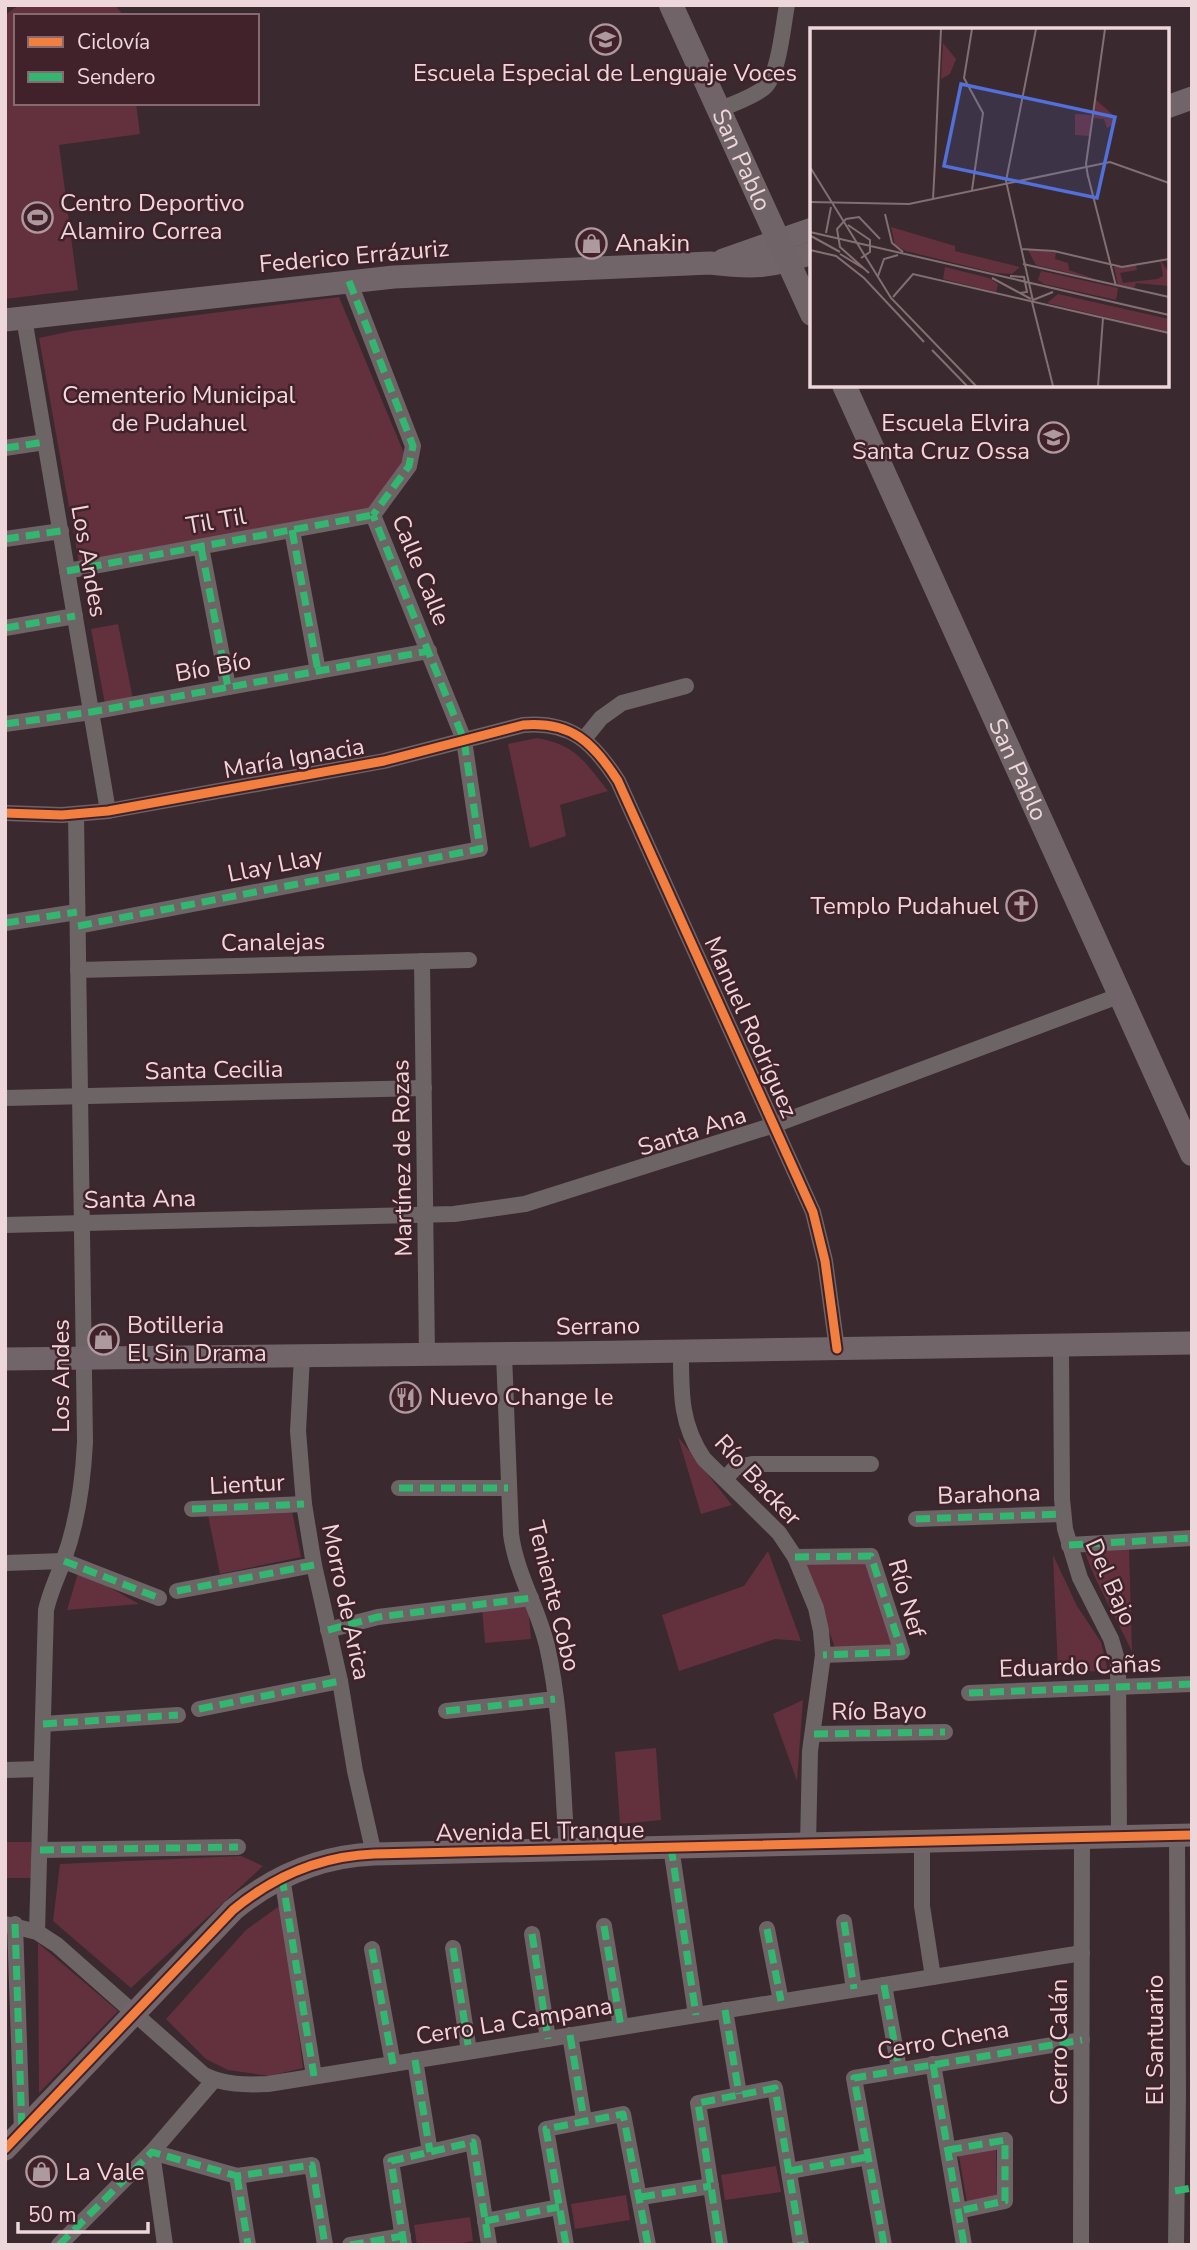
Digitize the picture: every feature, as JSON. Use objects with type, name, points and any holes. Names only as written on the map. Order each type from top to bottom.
[{"type":"main road","name":"San Pablo","points":[[671,5],[810,310]]},
{"type":"main road","name":"San Pablo","points":[[845,387],[1192,1154]]},
{"type":"street","points":[[719,110],[768,84],[774,71],[787,5]]},
{"type":"street","points":[[1169,106],[1192,98]]},
{"type":"street","name":"Federico Errázuriz","points":[[15,319],[349,281],[447,273],[709,263],[755,268],[784,251],[810,231]]},
{"type":"street","name":"Federico Errázuriz","points":[[784,251],[810,253]]},
{"type":"street","name":"Calle Calle","points":[[349,281],[413,446],[410,466],[373,515],[464,740],[480,849]]},
{"type":"street","name":"Los Andes","points":[[15,319],[45,442],[108,811]]},
{"type":"street","points":[[5,448],[45,442]]},
{"type":"street","name":"Til Til","points":[[67,572],[373,515]]},
{"type":"street","points":[[292,530],[318,671]]},
{"type":"street","points":[[5,539],[61,531]]},
{"type":"street","points":[[201,547],[228,687]]},
{"type":"street","points":[[5,628],[75,616]]},
{"type":"street","name":"Bío Bío","points":[[5,724],[91,712],[429,651]]},
{"type":"street","points":[[584,739],[601,718],[622,703],[686,686]]},
{"type":"street","name":"María Ignacia","points":[[5,813],[76,814],[108,811],[384,761],[512,726],[557,726],[584,739]]},
{"type":"street","name":"Manuel Rodríguez","points":[[584,739],[618,781],[774,1125],[818,1229],[837,1349]]},
{"type":"street","name":"Los Andes","points":[[37,1932],[46,1610],[51,1589],[73,1532],[82,1485],[85,1442],[76,814]]},
{"type":"street","name":"Llay Llay","points":[[5,923],[78,919],[480,849]]},
{"type":"street","name":"Canalejas","points":[[78,970],[469,960]]},
{"type":"street","name":"Martínez de Rozas","points":[[422,961],[427,1355]]},
{"type":"street","name":"Santa Ana","points":[[5,1225],[425,1215],[477,1212],[525,1204],[774,1125],[1121,995]]},
{"type":"street","name":"Santa Cecilia","points":[[5,1098],[424,1088]]},
{"type":"street","name":"Serrano","points":[[5,1359],[1192,1343]]},
{"type":"street","name":"Del Bajo","points":[[1061,1345],[1063,1514],[1069,1545],[1080,1578],[1116,1651],[1120,1687],[1119,1837]]},
{"type":"street","name":"Río Backer","points":[[681,1351],[682,1397],[688,1431],[704,1459],[772,1525],[795,1558],[816,1608],[822,1655],[810,1751],[808,1845]]},
{"type":"street","name":"Teniente Cobo","points":[[504,1354],[512,1548],[545,1640],[555,1699],[567,1850]]},
{"type":"street","name":"Morro de Arica","points":[[302,1357],[298,1431],[304,1504],[314,1565],[340,1681],[355,1772],[374,1854]]},
{"type":"street","points":[[725,1479],[735,1468],[752,1464],[871,1464]]},
{"type":"street","points":[[399,1488],[508,1488]]},
{"type":"street","name":"Lientur","points":[[192,1509],[304,1504]]},
{"type":"street","name":"Barahona","points":[[916,1519],[1063,1514]]},
{"type":"street","points":[[1069,1545],[1192,1538]]},
{"type":"street","name":"Río Nef","points":[[795,1558],[871,1556],[902,1653],[822,1655]]},
{"type":"street","points":[[5,1563],[64,1561],[159,1598]]},
{"type":"street","points":[[177,1591],[314,1565]]},
{"type":"street","points":[[328,1630],[378,1617],[531,1598]]},
{"type":"street","points":[[199,1709],[340,1681]]},
{"type":"street","name":"Eduardo Cañas","points":[[969,1693],[1192,1684]]},
{"type":"street","points":[[446,1711],[555,1699]]},
{"type":"street","points":[[43,1724],[178,1715]]},
{"type":"street","name":"Río Bayo","points":[[814,1734],[945,1732]]},
{"type":"street","points":[[5,1770],[41,1769]]},
{"type":"street","name":"Avenida El Tranque","points":[[5,2149],[227,1915],[249,1897],[282,1877],[334,1858],[374,1854],[1184,1835]]},
{"type":"street","name":"El Santuario","points":[[1176,2245],[1184,2190],[1184,1835]]},
{"type":"street","name":"Cerro Calán","points":[[1081,2245],[1083,1839]]},
{"type":"street","points":[[922,1843],[922,1906],[933,1977]]},
{"type":"street","points":[[40,1850],[237,1847]]},
{"type":"street","points":[[671,1847],[696,2015]]},
{"type":"street","points":[[282,1877],[314,2076]]},
{"type":"street","points":[[844,1922],[854,1990]]},
{"type":"street","points":[[22,2132],[10,1924],[37,1932],[68,1953],[196,2068],[214,2080],[152,2152],[58,2245]]},
{"type":"street","points":[[604,1926],[621,2027]]},
{"type":"street","points":[[767,1929],[781,2001]]},
{"type":"street","points":[[532,1934],[548,2039]]},
{"type":"street","points":[[453,1948],[469,2051]]},
{"type":"street","points":[[372,1949],[393,2064]]},
{"type":"street","name":"Cerro La Campana","points":[[214,2080],[254,2084],[314,2076],[1082,1953]]},
{"type":"street","points":[[884,1984],[900,2069]]},
{"type":"street","points":[[725,2010],[739,2094]]},
{"type":"street","points":[[570,2035],[584,2120]]},
{"type":"street","name":"Cerro Chena","points":[[868,2157],[854,2078],[1082,2040]]},
{"type":"street","points":[[415,2060],[430,2151]]},
{"type":"street","points":[[933,2064],[964,2245]]},
{"type":"street","points":[[720,2245],[698,2103],[775,2088],[801,2245]]},
{"type":"street","points":[[566,2245],[546,2129],[623,2114],[648,2245]]},
{"type":"street","points":[[948,2150],[1004,2140],[1004,2202],[958,2211]]},
{"type":"street","points":[[350,2245],[404,2240],[391,2161],[473,2143],[489,2245]]},
{"type":"street","points":[[152,2152],[237,2176],[312,2165],[326,2245]]},
{"type":"street","points":[[152,2152],[165,2245]]},
{"type":"street","points":[[789,2171],[868,2157],[884,2245]]},
{"type":"street","points":[[237,2176],[248,2245]]},
{"type":"street","points":[[640,2197],[711,2186]]},
{"type":"street","points":[[485,2221],[559,2207]]},
{"type":"green space","name":"Centro Deportivo Alamiro Correa","points":[[19,5],[115,5],[122,14],[14,14],[14,105],[136,105],[140,134],[59,145],[78,290],[5,299],[5,15]]},
{"type":"green space","name":"Cementerio Municipal de Pudahuel","points":[[339,297],[406,458],[375,508],[79,563],[39,338],[72,331]]},
{"type":"green space","points":[[118,624],[133,699],[105,704],[91,629]]},
{"type":"green space","points":[[537,738],[570,750],[585,763],[608,791],[560,805],[566,836],[530,848],[508,744]]},
{"type":"green space","points":[[678,1437],[732,1505],[701,1514]]},
{"type":"green space","points":[[292,1511],[301,1557],[220,1574],[208,1515]]},
{"type":"green space","points":[[1129,1548],[1132,1652],[1084,1550]]},
{"type":"green space","points":[[768,1551],[801,1641],[775,1639],[679,1671],[662,1615],[744,1586]]},
{"type":"green space","points":[[1053,1555],[1077,1606],[1101,1642],[1108,1671],[1058,1672]]},
{"type":"green space","points":[[806,1563],[865,1563],[893,1645],[835,1648]]},
{"type":"green space","points":[[79,1570],[139,1604],[67,1610]]},
{"type":"green space","points":[[528,1605],[531,1639],[485,1643],[482,1608]]},
{"type":"green space","points":[[803,1700],[797,1781],[773,1714]]},
{"type":"green space","points":[[656,1748],[661,1820],[620,1824],[615,1752]]},
{"type":"green space","points":[[5,1842],[31,1842],[32,1878],[5,1878]]},
{"type":"green space","points":[[241,1856],[263,1866],[131,1988],[53,1921],[60,1864]]},
{"type":"green space","points":[[282,1904],[303,2068],[269,2076],[228,2070],[206,2059],[166,2019],[246,1930]]},
{"type":"green space","points":[[38,1943],[118,2011],[39,2093]]},
{"type":"green space","points":[[996,2149],[997,2196],[967,2203],[959,2156]]},
{"type":"green space","points":[[776,2166],[781,2192],[725,2200],[721,2175]]},
{"type":"green space","points":[[626,2195],[630,2220],[575,2229],[571,2204]]},
{"type":"green space","points":[[470,2217],[473,2241],[452,2245],[417,2245],[414,2225]]},
{"type":"marked path","points":[[349,281],[413,446],[409,466],[373,515]]},
{"type":"marked path","points":[[5,448],[45,442]]},
{"type":"marked path","points":[[67,571],[373,515]]},
{"type":"marked path","points":[[78,926],[480,849],[464,740],[373,515]]},
{"type":"marked path","points":[[292,530],[318,671]]},
{"type":"marked path","points":[[5,539],[61,531]]},
{"type":"marked path","points":[[201,547],[228,687]]},
{"type":"marked path","points":[[5,628],[75,616]]},
{"type":"marked path","points":[[5,724],[91,712],[429,651]]},
{"type":"marked path","points":[[5,923],[77,912]]},
{"type":"marked path","points":[[399,1488],[508,1488]]},
{"type":"marked path","points":[[192,1509],[304,1504]]},
{"type":"marked path","points":[[916,1519],[1063,1514]]},
{"type":"marked path","points":[[1069,1545],[1192,1538]]},
{"type":"marked path","points":[[795,1557],[871,1556],[902,1652],[823,1655]]},
{"type":"marked path","points":[[64,1561],[159,1598]]},
{"type":"marked path","points":[[177,1591],[314,1565]]},
{"type":"marked path","points":[[328,1630],[378,1617],[531,1598]]},
{"type":"marked path","points":[[199,1709],[340,1681]]},
{"type":"marked path","points":[[969,1693],[1192,1684]]},
{"type":"marked path","points":[[446,1711],[555,1699]]},
{"type":"marked path","points":[[43,1724],[178,1715]]},
{"type":"marked path","points":[[814,1734],[945,1732]]},
{"type":"marked path","points":[[40,1850],[238,1847]]},
{"type":"marked path","points":[[671,1847],[696,2015]]},
{"type":"marked path","points":[[282,1877],[314,2076]]},
{"type":"marked path","points":[[844,1922],[854,1989]]},
{"type":"marked path","points":[[15,1924],[22,2132]]},
{"type":"marked path","points":[[604,1926],[621,2027]]},
{"type":"marked path","points":[[767,1929],[781,2001]]},
{"type":"marked path","points":[[532,1934],[548,2039]]},
{"type":"marked path","points":[[453,1948],[469,2051]]},
{"type":"marked path","points":[[372,1949],[393,2064]]},
{"type":"marked path","points":[[884,1985],[899,2069]]},
{"type":"marked path","points":[[725,2010],[739,2094]]},
{"type":"marked path","points":[[570,2035],[584,2120]]},
{"type":"marked path","points":[[884,2245],[854,2078],[1082,2040]]},
{"type":"marked path","points":[[415,2060],[430,2152]]},
{"type":"marked path","points":[[933,2064],[964,2245]]},
{"type":"marked path","points":[[720,2245],[698,2103],[775,2088],[801,2245]]},
{"type":"marked path","points":[[566,2245],[546,2129],[623,2114],[648,2245]]},
{"type":"marked path","points":[[948,2150],[1005,2140],[1005,2201],[958,2211]]},
{"type":"marked path","points":[[404,2245],[391,2161],[473,2142],[489,2245]]},
{"type":"marked path","points":[[59,2245],[152,2152],[237,2176],[312,2165],[325,2245]]},
{"type":"marked path","points":[[789,2171],[868,2157]]},
{"type":"marked path","points":[[237,2176],[248,2245]]},
{"type":"marked path","points":[[641,2197],[711,2186]]},
{"type":"marked path","points":[[1175,2191],[1192,2188]]},
{"type":"marked path","points":[[485,2221],[559,2207]]},
{"type":"marked path","points":[[350,2245],[403,2236]]},
{"type":"cycle path","points":[[5,813],[62,815],[108,811],[384,761],[523,725],[555,727],[579,737],[599,755],[618,781],[813,1212],[825,1261],[837,1349]]},
{"type":"cycle path","points":[[5,2149],[233,1910],[281,1878],[335,1859],[374,1854],[1192,1835]]},
{"type":"place","name":"Escuela Especial de Lenguaje Voces","points":[[605,39]]},
{"type":"place","name":"Centro Deportivo Alamiro Correa","points":[[37,217]]},
{"type":"place","name":"Anakin","points":[[592,243]]},
{"type":"place","name":"Escuela Elvira Santa Cruz Ossa","points":[[1053,437]]},
{"type":"place","name":"Templo Pudahuel","points":[[1022,906]]},
{"type":"place","name":"Botilleria El Sin Drama","points":[[104,1339]]},
{"type":"place","name":"Nuevo Change le","points":[[406,1397]]},
{"type":"place","name":"La Vale","points":[[42,2172]]}]
